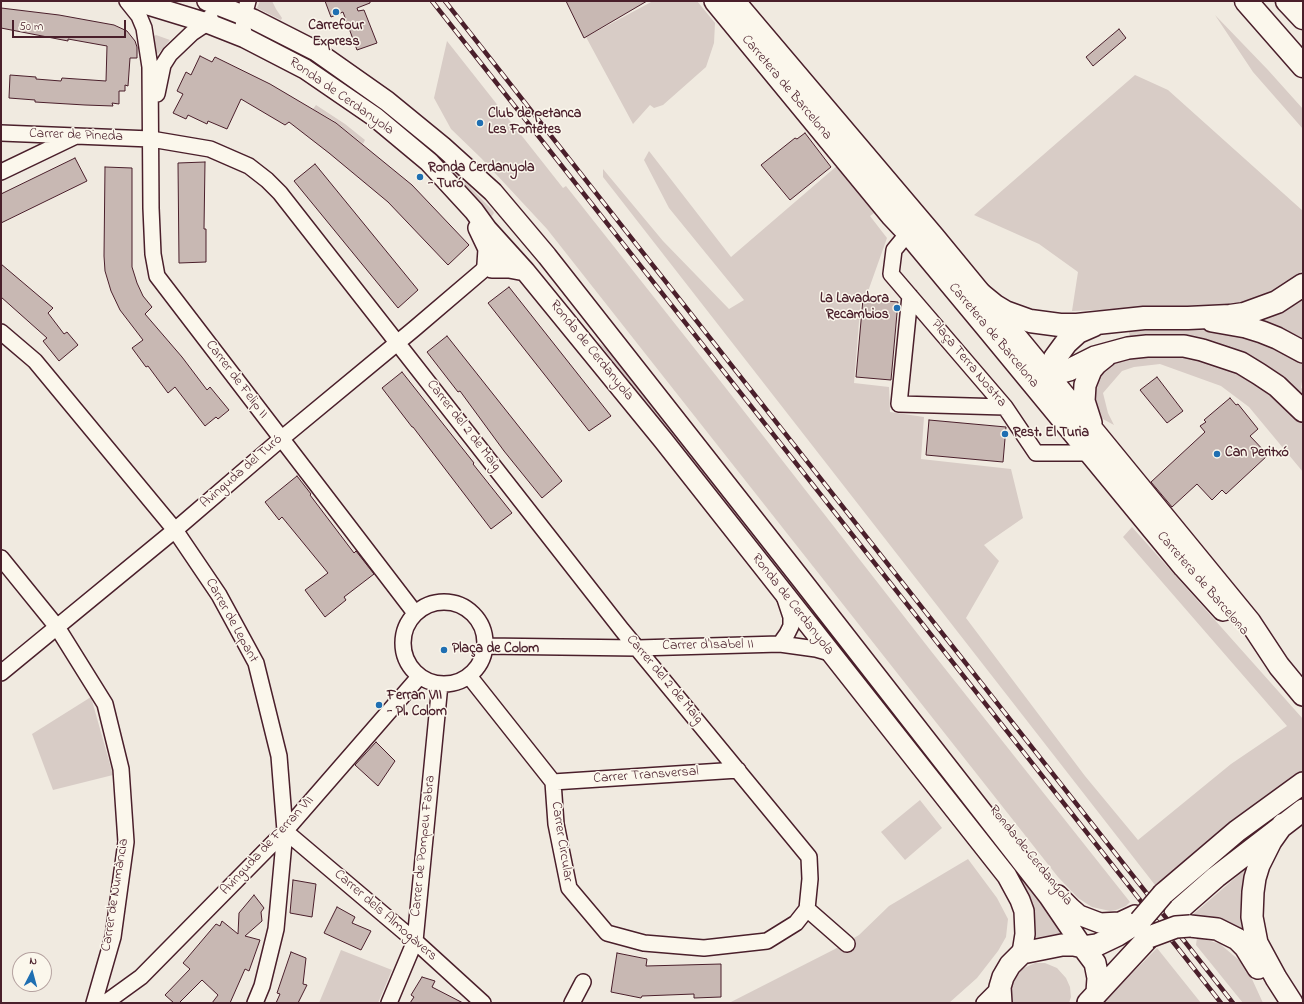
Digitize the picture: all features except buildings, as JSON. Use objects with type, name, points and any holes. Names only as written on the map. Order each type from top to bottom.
[{"type":"highway","points":[[1246,1],[1303,66]]},
{"type":"highway","points":[[1287,1],[1303,18]]},
{"type":"highway","points":[[979,293],[1005,312],[1030,321],[1060,326],[1144,318],[1188,318],[1244,314],[1277,302],[1303,285]]},
{"type":"highway","points":[[1047,375],[1055,358],[1066,343],[1078,332],[1102,322]]},
{"type":"main road","name":"Carretera de Barcelona","points":[[714,1],[987,328],[1093,444],[1250,622],[1279,666],[1303,695]]},
{"type":"main road","points":[[726,1],[745,28],[748,42],[764,48],[779,65],[798,76]]},
{"type":"main road","name":"Carretera de Barcelona","points":[[734,1],[929,231],[1047,375],[1093,444],[1110,476],[1184,567],[1242,632],[1279,666]]},
{"type":"main road","points":[[1188,318],[1216,321],[1246,327],[1277,338],[1303,352]]},
{"type":"main road","points":[[987,328],[1008,343],[1034,371],[1047,375],[1069,370],[1096,357],[1113,352],[1147,346],[1184,346],[1202,350],[1241,364],[1260,374],[1277,386],[1303,411]]},
{"type":"main road","points":[[1093,444],[1085,409],[1085,385],[1087,378],[1096,364],[1113,352]]},
{"type":"main road","points":[[1047,375],[1047,384],[1052,393],[1087,433],[1101,455],[1110,476]]},
{"type":"main road","points":[[1092,998],[1141,924],[1163,894],[1237,831],[1296,788]]},
{"type":"main road","points":[[1183,919],[1216,877],[1282,824],[1303,810]]},
{"type":"main road","points":[[1282,824],[1271,841],[1259,865],[1253,892],[1252,917],[1257,943],[1276,978],[1292,1003]]},
{"type":"main road","points":[[1000,995],[1006,971],[1022,953],[1062,945],[1083,947],[1097,945],[1141,924],[1183,919],[1217,929],[1237,939],[1251,955],[1278,1003]]},
{"type":"main road","points":[[1083,947],[1095,963],[1098,978],[1092,998]]},
{"type":"street","name":"Carrer de Felip II","points":[[127,1],[139,16],[146,37],[150,67],[152,254],[157,276],[415,613]]},
{"type":"street","name":"Ronda de Cerdanyola","points":[[135,1],[207,23],[245,38],[305,69],[375,117],[429,162],[474,211],[487,229],[525,271],[663,440],[782,593],[1007,876],[1020,900],[1024,911],[1025,934],[1022,953]]},
{"type":"street","name":"Ronda de Cerdanyola","points":[[206,1],[246,8],[316,51],[387,101],[493,192],[625,355],[1050,897],[1083,947]]},
{"type":"street","points":[[206,1],[210,15],[210,20],[207,23]]},
{"type":"street","points":[[245,38],[243,28],[246,8]]},
{"type":"street","name":"Carrer de Felip II","points":[[151,139],[158,85],[163,65],[170,54],[192,33],[207,23]]},
{"type":"street","name":"Carrer de Pineda","points":[[1,133],[151,139]]},
{"type":"street","points":[[1,172],[78,135]]},
{"type":"street","name":"Carrer del 2 de Maig","points":[[151,139],[210,149],[249,166],[280,193],[637,648],[738,770]]},
{"type":"street","name":"Ronda de Cerdanyola","points":[[435,141],[480,190],[509,228],[506,251]]},
{"type":"street","points":[[429,162],[431,182],[480,230],[488,249],[487,268],[510,268],[525,271]]},
{"type":"street","name":"Plaça Terra Nostra","points":[[908,234],[894,250],[891,274],[1005,407],[1036,452],[1093,444]]},
{"type":"street","name":"Ronda de Cerdanyola","points":[[506,251],[515,248],[531,253],[600,339],[625,355]]},
{"type":"street","name":"Avinguda del Turó","points":[[1,673],[175,530],[281,439],[506,251]]},
{"type":"street","points":[[910,296],[899,404],[1005,407]]},
{"type":"street","name":"Carrer de Lepant","points":[[1,332],[35,361],[175,530],[219,595],[256,663],[279,756],[286,831],[276,930],[262,986],[255,1003]]},
{"type":"street","name":"Carrer de Numància","points":[[1,558],[57,627],[105,704],[121,769],[126,842],[113,937],[94,1003]]},
{"type":"street","points":[[780,644],[791,626],[792,617],[782,593]]},
{"type":"street","points":[[441,601],[455,603],[468,609],[478,619],[484,632],[486,646],[483,658],[477,668],[469,676],[450,684],[440,684],[429,682],[419,677],[405,658],[402,646],[403,634],[408,622],[415,613],[427,605],[441,601]]},
{"type":"street","name":"Carrer d'Isabel II","points":[[486,646],[637,648],[780,644],[816,649],[830,653]]},
{"type":"street","name":"Carrer Circular","points":[[469,676],[553,782],[556,824],[569,888],[607,933],[644,943],[704,948],[767,941],[796,923],[807,909]]},
{"type":"street","name":"Avinguda de Ferran VII","points":[[105,1003],[141,977],[286,831],[419,677]]},
{"type":"street","name":"Carrer de Pompeu Fabra","points":[[389,1003],[415,941],[440,684]]},
{"type":"street","points":[[738,770],[809,857],[810,879],[807,909],[846,944]]},
{"type":"street","name":"Carrer Transversal","points":[[553,782],[738,770]]},
{"type":"street","name":"Ronda de Cerdanyola","points":[[954,775],[978,792],[1062,899],[1079,915],[1100,923],[1120,922],[1141,924]]},
{"type":"street","name":"Carrer dels Almogàvers","points":[[286,831],[415,941],[483,1003]]},
{"type":"street","points":[[572,1003],[583,982]]},
{"type":"street","points":[[984,1003],[1000,995]]},
{"type":"shaded area","points":[[260,1],[272,1],[282,18],[281,20],[257,8]]},
{"type":"shaded area","points":[[653,1],[697,1],[715,23],[714,43],[706,67],[663,105],[654,108],[650,105],[633,124],[586,37]]},
{"type":"shaded area","points":[[1215,15],[1303,109],[1303,129],[1253,72]]},
{"type":"shaded area","points":[[156,35],[170,40],[158,54],[154,52],[154,36]]},
{"type":"shaded area","points":[[277,41],[324,68],[371,99],[431,148],[450,166],[493,211],[494,213],[492,216],[488,216],[274,48]]},
{"type":"shaded area","points":[[447,41],[563,188],[566,186],[1130,902],[1126,906],[1110,911],[1092,907],[1078,898],[1058,877],[547,229],[481,158],[451,129],[434,98]]},
{"type":"shaded area","points":[[1135,75],[1168,90],[1303,211],[1303,270],[1291,281],[1269,294],[1250,301],[1229,305],[1072,311],[1078,272],[1039,244],[974,215]]},
{"type":"shaded area","points":[[316,105],[345,124],[365,140],[363,144],[333,120],[313,109]]},
{"type":"shaded area","points":[[649,151],[731,257],[838,165],[877,211],[870,216],[887,238],[866,297],[861,297],[854,383],[889,387],[890,412],[924,417],[921,459],[1011,469],[1023,518],[984,545],[999,561],[966,618],[1085,776],[1138,840],[1231,764],[1287,726],[1123,537],[1132,527],[1303,719],[1303,771],[1155,885],[603,177],[603,169],[663,241],[729,309],[744,300],[669,208],[644,160]]},
{"type":"shaded area","points":[[1303,297],[1303,338],[1259,320]]},
{"type":"shaded area","points":[[1128,328],[1193,328],[1246,337],[1271,345],[1303,360],[1301,388],[1303,389],[1302,397],[1271,374],[1131,341]]},
{"type":"shaded area","points":[[598,342],[622,361],[1067,933],[1032,938],[984,834],[941,776],[833,638]]},
{"type":"shaded area","points":[[1170,352],[1248,374],[1303,421],[1303,472],[1249,407],[1221,386],[1160,364],[1134,367],[1122,371],[1103,393],[1108,413],[1114,425],[1101,418],[1093,395],[1094,385],[1110,361]]},
{"type":"shaded area","points":[[91,697],[113,775],[53,790],[32,734]]},
{"type":"shaded area","points":[[920,800],[942,828],[905,860],[881,832]]},
{"type":"shaded area","points":[[968,859],[997,898],[1008,919],[1006,937],[998,951],[977,978],[949,1003],[729,1003],[835,949],[859,935],[889,906]]},
{"type":"shaded area","points":[[1249,866],[1241,913],[1249,940],[1190,917]]},
{"type":"shaded area","points":[[1197,937],[1220,944],[1246,966],[1263,1003],[1243,1003],[1196,945]]},
{"type":"shaded area","points":[[1157,948],[1201,1003],[1104,1003],[1106,1000]]},
{"type":"shaded area","points":[[341,950],[392,970],[378,1003],[319,1003]]},
{"type":"shaded area","points":[[1035,963],[1045,963],[1057,968],[1066,978],[1070,987],[1071,997],[1069,1003],[1013,1003],[1011,996],[1012,986],[1015,980],[1022,969]]},
{"type":"railway","points":[[432,1],[1221,1003]]},
{"type":"railway","points":[[445,1],[1233,1003]]},
{"type":"place","name":"Carrefour Express","points":[[336,12]]},
{"type":"place","name":"Club de petanca Les Fontetes","points":[[480,123]]},
{"type":"place","name":"Ronda Cerdanyola - Turó","points":[[420,177]]},
{"type":"place","name":"La Lavadora Recambios","points":[[897,308]]},
{"type":"place","name":"Rest. El Turia","points":[[1005,434]]},
{"type":"place","name":"Can Peritxó","points":[[1217,454]]},
{"type":"place","name":"Plaça de Colom","points":[[444,650]]},
{"type":"place","name":"Ferran VII - Pl. Colom","points":[[379,705]]}]
